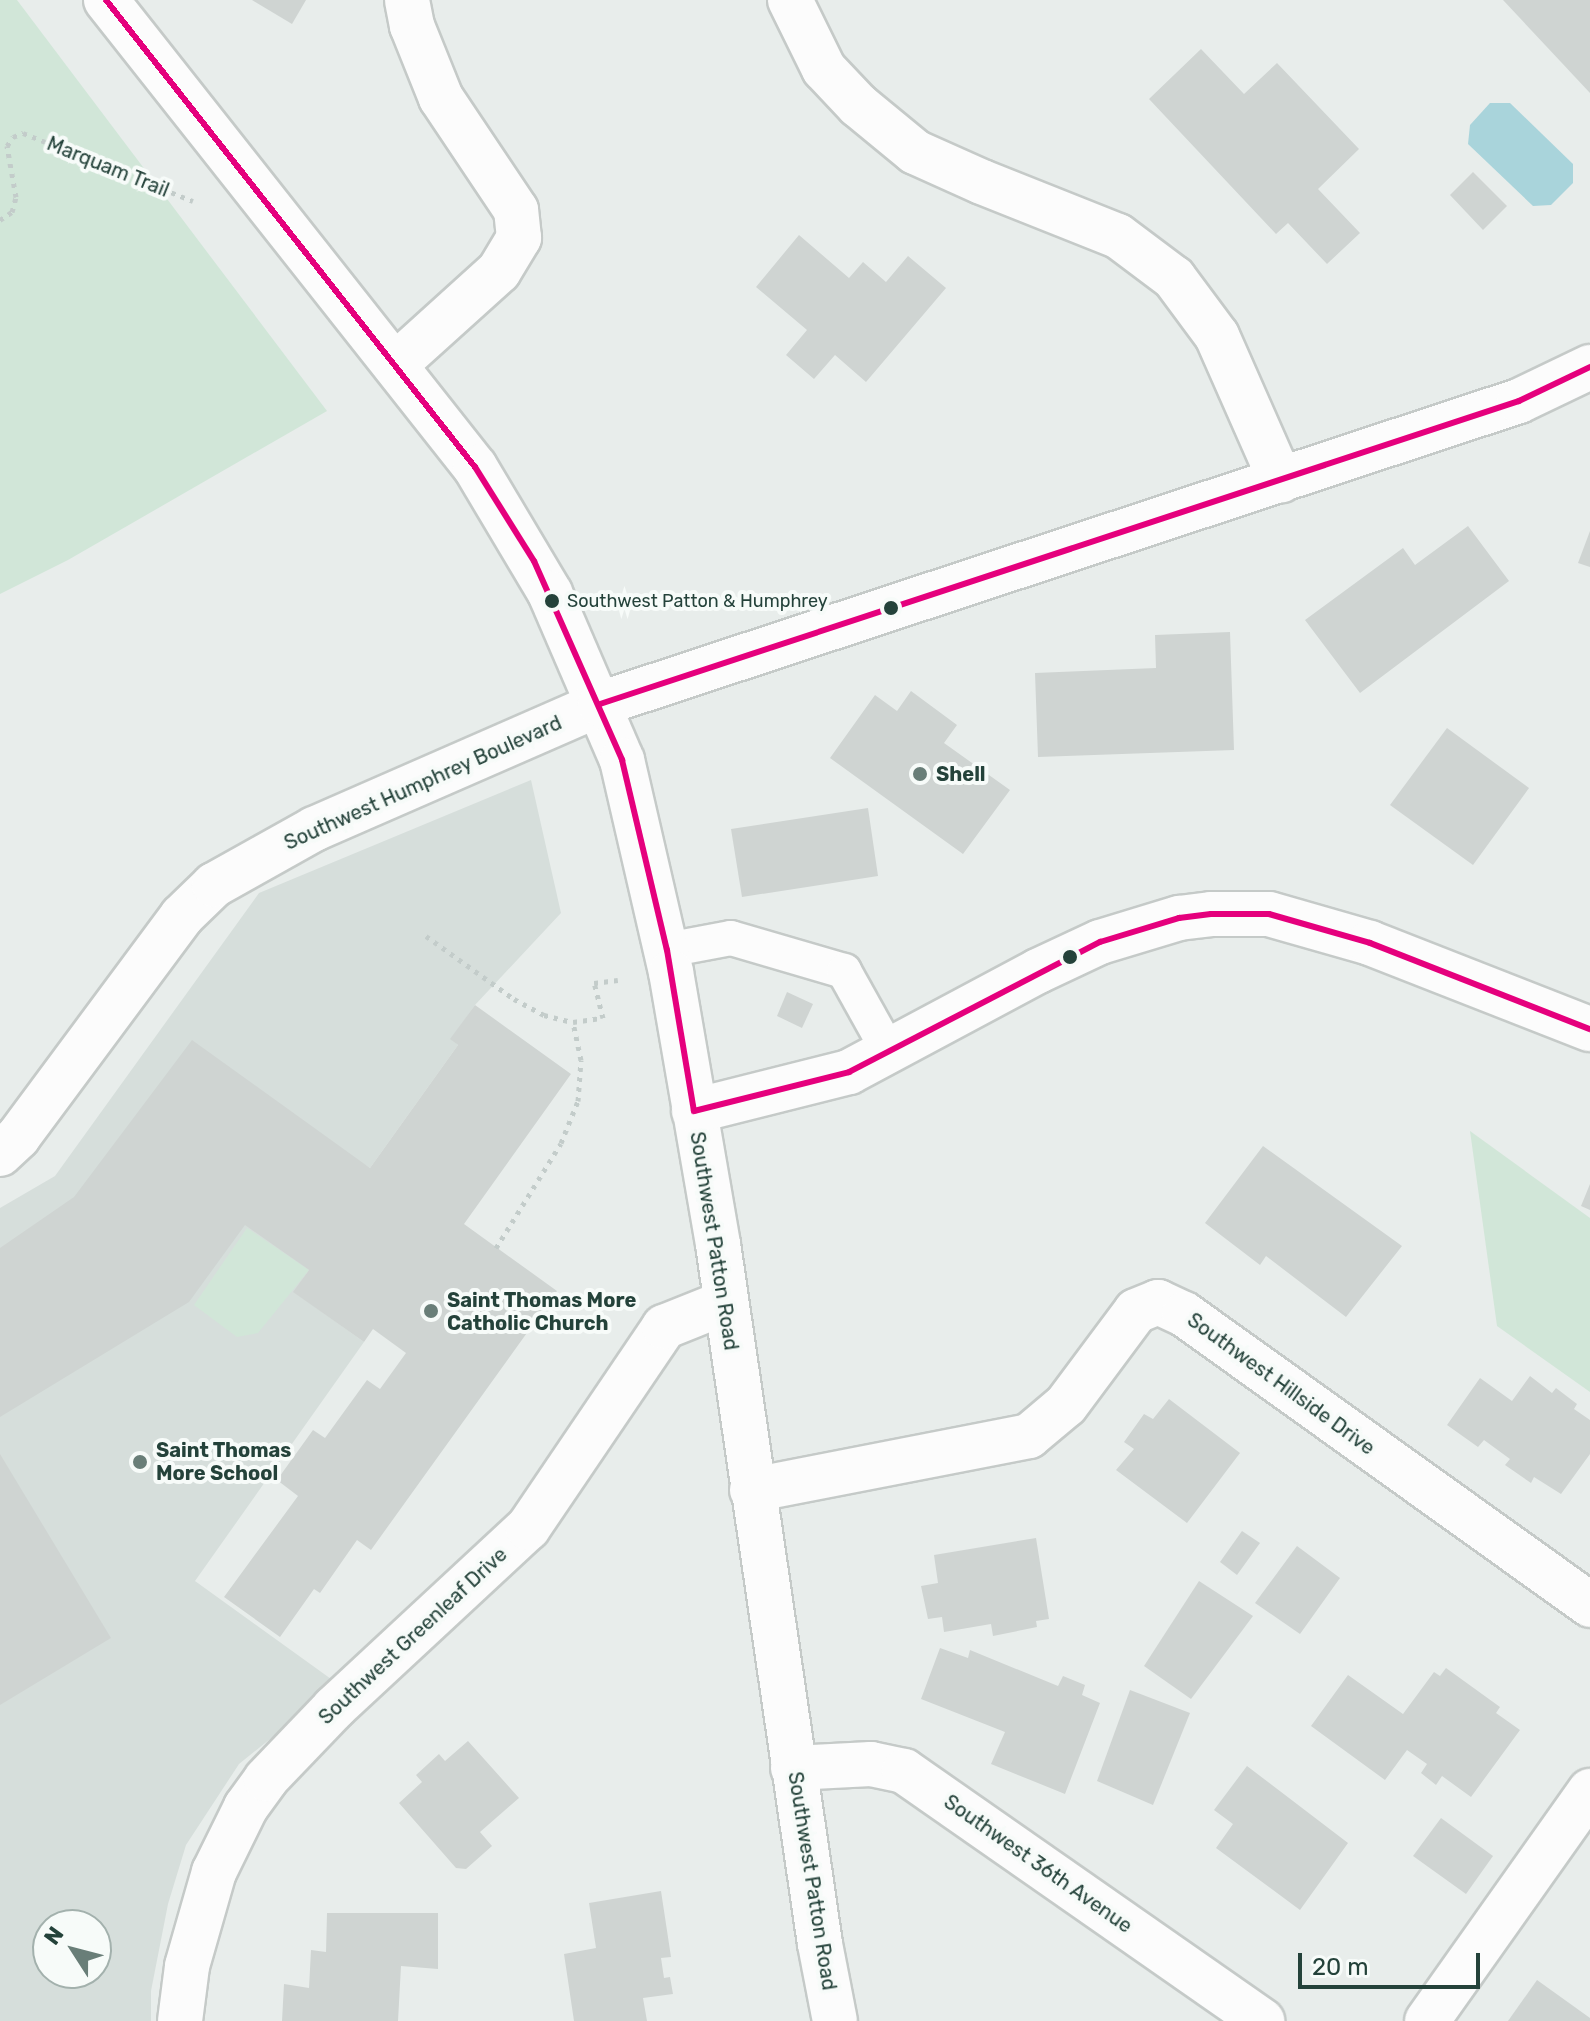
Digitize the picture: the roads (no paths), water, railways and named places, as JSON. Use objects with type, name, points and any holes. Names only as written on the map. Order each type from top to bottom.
[{"type":"street","name":"Southwest Patton Road","points":[[106,0],[475,467],[534,561],[600,704],[622,760],[667,950],[835,2021]]},
{"type":"street","points":[[395,365],[499,271],[519,238],[516,210],[441,98],[412,26],[407,0]]},
{"type":"street","points":[[790,0],[824,69],[858,105],[915,152],[1118,236],[1174,278],[1217,336],[1281,481]]},
{"type":"street","name":"Southwest Humphrey Boulevard","points":[[0,1154],[18,1137],[158,945],[214,885],[328,822],[600,704],[1519,401],[1590,367]]},
{"type":"street","points":[[694,1111],[849,1072],[1038,971],[1100,942],[1179,918],[1241,912],[1269,914],[1370,943],[1590,1029]]},
{"type":"street","name":"Southwest Hillside Drive","points":[[752,1490],[1029,1436],[1066,1405],[1136,1311],[1158,1302],[1197,1323],[1590,1605]]},
{"type":"street","name":"Southwest Greenleaf Drive","points":[[180,2021],[187,1966],[214,1872],[246,1807],[266,1779],[334,1708],[528,1528],[664,1327],[724,1303]]},
{"type":"street","name":"Southwest 36th Avenue","points":[[793,1768],[871,1764],[904,1771],[1263,2021]]},
{"type":"street","points":[[1427,2021],[1590,1791]]},
{"type":"lane","points":[[667,950],[731,938],[844,971],[889,1052]]},
{"type":"water","points":[[1490,103],[1510,103],[1573,164],[1573,183],[1551,205],[1533,206],[1468,144],[1470,125]]},
{"type":"place","name":"Southwest Patton & Humphrey","points":[[552,601]]},
{"type":"place","name":"Shell","points":[[920,774]]},
{"type":"place","name":"Saint Thomas More Catholic Church","points":[[431,1311]]},
{"type":"place","name":"Saint Thomas More School","points":[[140,1462]]}]
